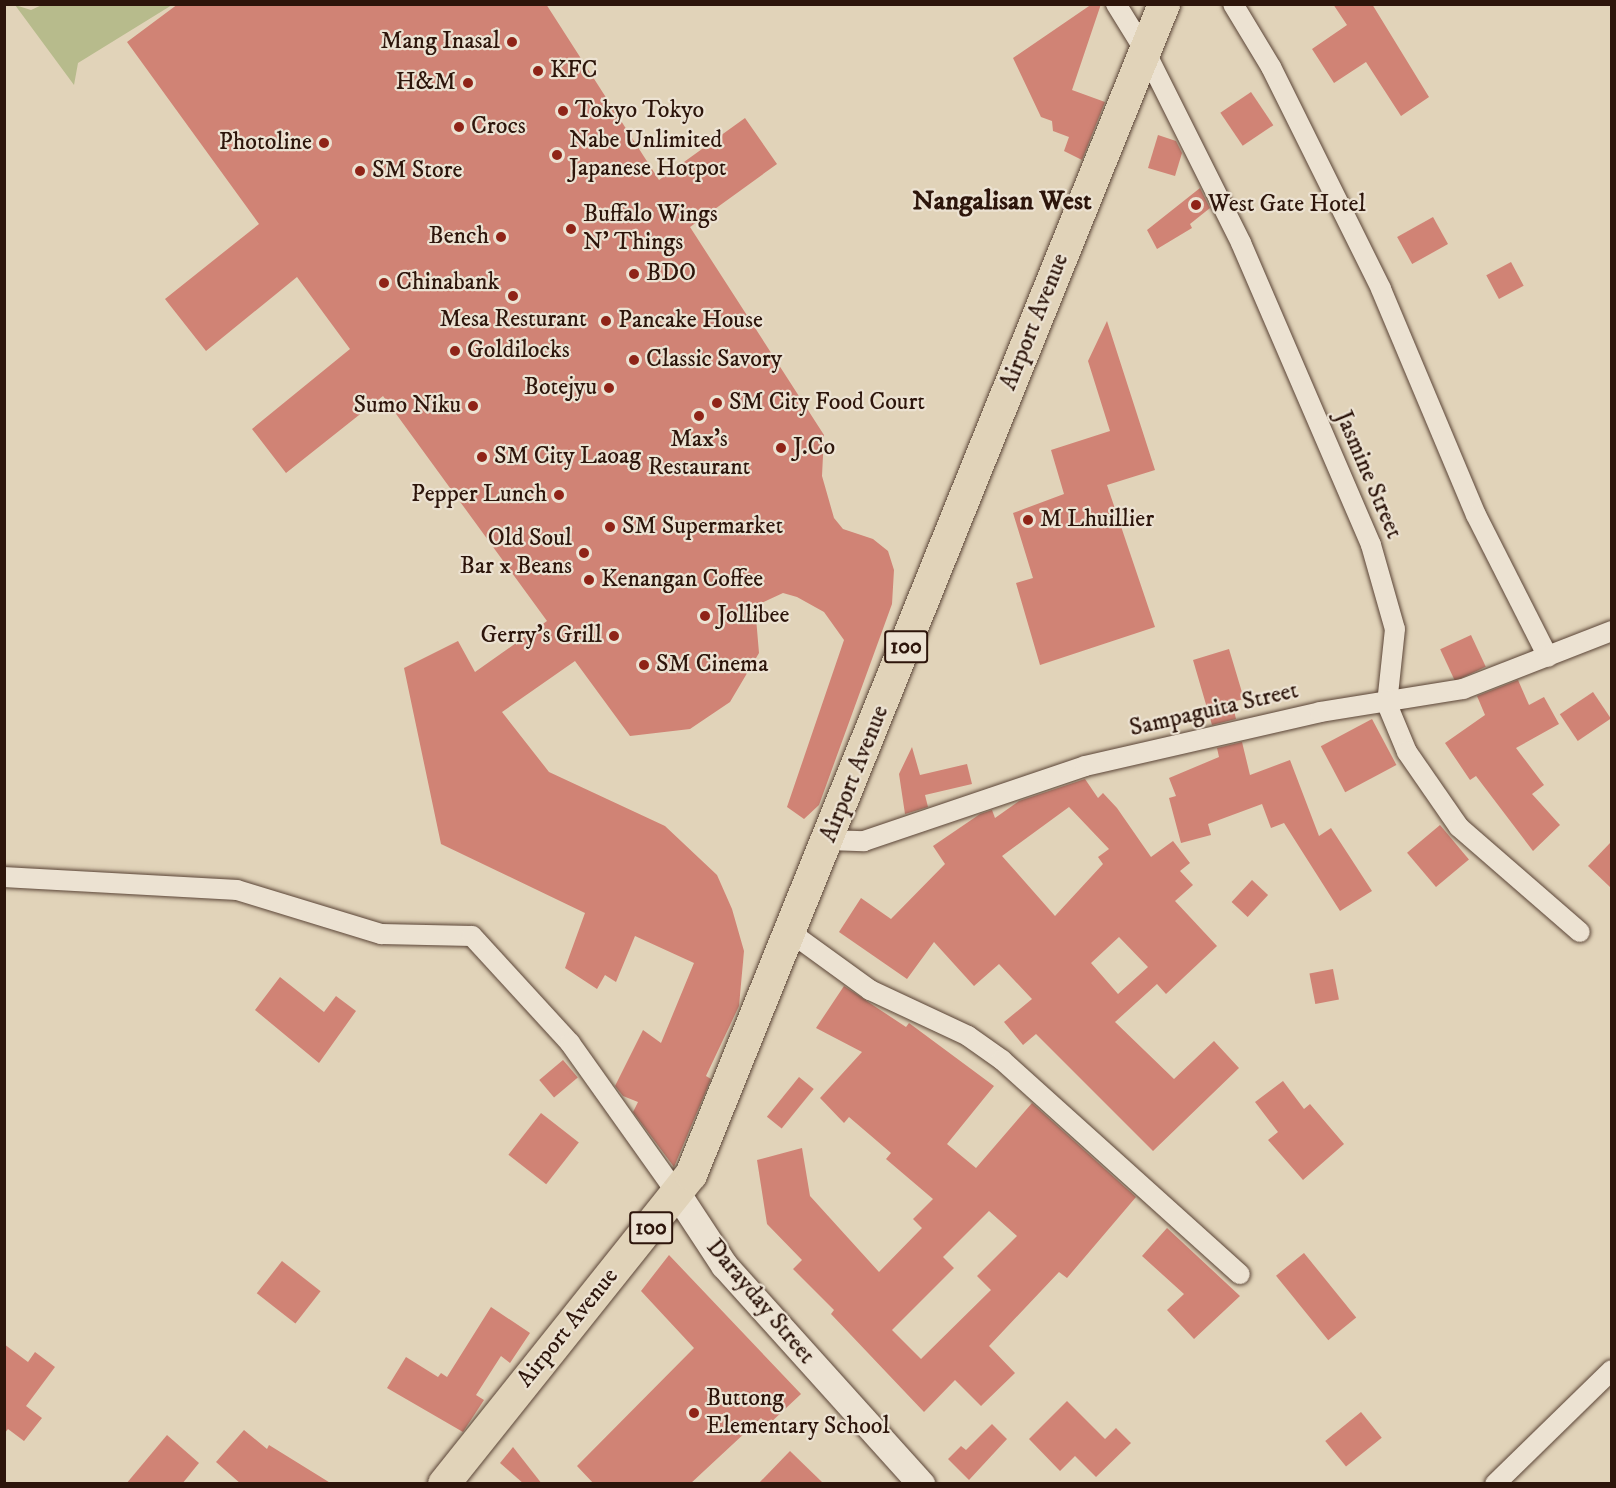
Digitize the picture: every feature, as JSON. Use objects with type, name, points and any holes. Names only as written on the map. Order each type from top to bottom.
[{"type":"main road","name":"Airport Avenue","points":[[444,1484],[678,1195],[702,1150],[1164,4]]},
{"type":"street","name":"Jasmine Street","points":[[1116,4],[1144,51],[1241,243],[1371,545],[1395,629],[1387,704],[1407,752],[1459,827],[1580,932]]},
{"type":"street","points":[[1233,4],[1271,67],[1381,289],[1476,515],[1548,657]]},
{"type":"street","name":"Sampaguita Street","points":[[828,840],[864,841],[1085,766],[1320,712],[1387,704],[1463,689],[1611,631]]},
{"type":"street","points":[[4,877],[237,890],[381,934],[472,936],[570,1043],[678,1195]]},
{"type":"street","points":[[790,932],[870,990],[968,1036],[1002,1060],[1240,1274]]},
{"type":"street","name":"Darayday Street","points":[[678,1195],[724,1265],[921,1484]]},
{"type":"street","points":[[1495,1484],[1611,1370]]},
{"type":"green space","points":[[44,4],[172,5],[78,63],[74,85],[15,5],[31,10]]},
{"type":"building","name":"SM City Laoag","points":[[178,4],[546,4],[659,180],[745,118],[777,164],[690,227],[824,435],[822,476],[834,518],[843,529],[873,539],[888,551],[894,570],[892,604],[819,805],[804,819],[787,807],[844,640],[824,612],[797,597],[783,593],[755,606],[759,653],[730,702],[690,729],[630,736],[575,661],[502,712],[549,772],[665,826],[717,875],[732,909],[744,951],[739,1006],[706,1076],[711,1079],[674,1167],[633,1112],[638,1102],[623,1096],[615,1086],[643,1030],[661,1043],[694,963],[635,936],[616,982],[605,975],[597,989],[565,968],[585,913],[441,844],[404,668],[458,641],[475,672],[547,621],[383,396],[286,473],[252,429],[350,349],[297,277],[206,351],[165,299],[259,224],[127,42]]},
{"type":"building","points":[[1092,4],[1101,4],[1072,90],[1105,102],[1082,160],[1064,151],[1069,137],[1053,131],[1052,121],[1041,117],[1013,58]]},
{"type":"building","points":[[1333,4],[1372,4],[1429,97],[1401,116],[1366,62],[1334,83],[1312,49],[1347,25]]},
{"type":"building","points":[[1251,92],[1273,125],[1243,146],[1220,113]]},
{"type":"building","points":[[1158,135],[1176,141],[1182,153],[1175,176],[1148,168]]},
{"type":"building","points":[[1200,188],[1210,208],[1190,224],[1192,228],[1157,249],[1147,230]]},
{"type":"building","points":[[1433,217],[1448,244],[1412,264],[1397,237]]},
{"type":"building","points":[[1511,262],[1524,286],[1499,299],[1486,275]]},
{"type":"building","points":[[1107,321],[1155,470],[1107,485],[1155,627],[1040,665],[1016,583],[1033,578],[1013,513],[1064,494],[1051,450],[1110,431],[1088,361]]},
{"type":"building","points":[[1471,635],[1486,667],[1455,681],[1440,649]]},
{"type":"building","points":[[1229,649],[1244,699],[1232,702],[1236,719],[1212,725],[1193,660]]},
{"type":"building","points":[[1518,680],[1529,705],[1544,697],[1559,724],[1516,748],[1544,785],[1532,794],[1560,825],[1533,851],[1476,776],[1470,780],[1445,743],[1485,715],[1477,696]]},
{"type":"building","points":[[1593,692],[1611,719],[1578,741],[1560,714]]},
{"type":"building","points":[[1372,719],[1396,765],[1345,792],[1321,746]]},
{"type":"building","points":[[1242,742],[1250,775],[1290,760],[1319,836],[1331,828],[1372,891],[1340,911],[1284,823],[1271,828],[1262,804],[1208,824],[1211,835],[1181,843],[1169,798],[1176,796],[1169,778],[1219,757],[1217,748]]},
{"type":"building","points":[[912,747],[920,775],[967,764],[972,784],[925,795],[928,807],[905,814],[899,774]]},
{"type":"building","points":[[1085,779],[1098,798],[1103,793],[1117,808],[1151,857],[1173,841],[1190,863],[1180,871],[1193,885],[1175,901],[1217,946],[1166,994],[1157,984],[1115,1022],[1174,1079],[1214,1041],[1239,1068],[1153,1151],[1036,1034],[1023,1045],[1004,1022],[1032,999],[999,964],[974,986],[934,942],[907,979],[839,932],[861,898],[891,919],[945,864],[933,846],[980,814],[992,810],[995,818],[1019,801]],"holes":[[[1069,807],[1109,849],[1098,857],[1103,864],[1055,916],[1002,856]],[[1119,937],[1148,967],[1118,994],[1091,963]]]},
{"type":"building","points":[[1440,825],[1469,859],[1436,887],[1407,853]]},
{"type":"building","points":[[1611,842],[1611,888],[1588,866]]},
{"type":"building","points":[[1252,880],[1268,895],[1248,917],[1232,902]]},
{"type":"building","points":[[1333,969],[1339,999],[1315,1004],[1309,974]]},
{"type":"building","points":[[280,977],[324,1012],[336,996],[356,1011],[319,1063],[255,1010]]},
{"type":"building","points":[[844,986],[906,1027],[909,1023],[994,1086],[947,1144],[976,1168],[1032,1103],[1136,1197],[1067,1278],[1059,1272],[989,1346],[1015,1373],[981,1406],[955,1380],[924,1412],[831,1314],[834,1310],[793,1269],[802,1260],[767,1224],[757,1160],[802,1148],[810,1196],[879,1272],[922,1228],[913,1219],[933,1199],[886,1159],[891,1153],[849,1117],[844,1123],[820,1098],[862,1052],[816,1028]],"holes":[[[989,1211],[1017,1236],[977,1276],[991,1290],[921,1359],[892,1330],[954,1268],[943,1257]]]},
{"type":"building","points":[[563,1060],[578,1078],[554,1098],[539,1080]]},
{"type":"building","points":[[799,1077],[814,1089],[782,1129],[767,1117]]},
{"type":"building","points":[[1283,1081],[1304,1109],[1310,1104],[1344,1144],[1303,1180],[1268,1140],[1278,1132],[1255,1102]]},
{"type":"building","points":[[541,1113],[579,1143],[546,1184],[508,1155]]},
{"type":"building","points":[[1167,1228],[1240,1296],[1194,1339],[1167,1310],[1184,1294],[1142,1256]]},
{"type":"building","points":[[1304,1253],[1356,1318],[1328,1340],[1276,1276]]},
{"type":"building","points":[[669,1255],[801,1394],[768,1425],[761,1418],[690,1484],[594,1484],[577,1466],[694,1348],[641,1291]]},
{"type":"building","points":[[282,1261],[321,1291],[295,1323],[257,1293]]},
{"type":"building","points":[[491,1307],[530,1333],[510,1363],[501,1356],[476,1395],[484,1400],[463,1432],[387,1388],[406,1357],[438,1377],[441,1373],[447,1377]]},
{"type":"building","points":[[4,1344],[28,1362],[35,1352],[55,1367],[26,1406],[42,1418],[24,1441],[8,1429],[4,1434]]},
{"type":"building","points":[[1067,1401],[1105,1439],[1116,1428],[1131,1443],[1096,1477],[1075,1456],[1060,1471],[1029,1439]]},
{"type":"building","points":[[1361,1412],[1382,1438],[1346,1467],[1325,1441]]},
{"type":"building","points":[[992,1424],[1007,1439],[969,1480],[948,1459],[961,1446],[966,1450]]},
{"type":"building","points":[[244,1430],[267,1449],[269,1445],[332,1484],[241,1484],[216,1462]]},
{"type":"building","points":[[167,1435],[199,1463],[182,1484],[126,1484]]},
{"type":"building","points":[[513,1447],[542,1484],[524,1484],[500,1463]]},
{"type":"building","points":[[790,1451],[824,1484],[758,1484]]},
{"type":"place","name":"Mang Inasal","points":[[512,42]]},
{"type":"place","name":"KFC","points":[[538,71]]},
{"type":"place","name":"H&M","points":[[468,83]]},
{"type":"place","name":"Tokyo Tokyo","points":[[563,111]]},
{"type":"place","name":"Crocs","points":[[459,127]]},
{"type":"place","name":"Photoline","points":[[324,143]]},
{"type":"place","name":"Nabe Unlimited Japanese Hotpot","points":[[557,155]]},
{"type":"place","name":"SM Store","points":[[360,171]]},
{"type":"place","name":"West Gate Hotel","points":[[1196,205]]},
{"type":"place","name":"Buffalo Wings N' Things","points":[[571,229]]},
{"type":"place","name":"Bench","points":[[501,237]]},
{"type":"place","name":"BDO","points":[[634,274]]},
{"type":"place","name":"Chinabank","points":[[384,283]]},
{"type":"place","name":"Mesa Resturant","points":[[513,296]]},
{"type":"place","name":"Pancake House","points":[[606,321]]},
{"type":"place","name":"Goldilocks","points":[[455,351]]},
{"type":"place","name":"Classic Savory","points":[[634,360]]},
{"type":"place","name":"Botejyu","points":[[609,388]]},
{"type":"place","name":"SM City Food Court","points":[[717,403]]},
{"type":"place","name":"Sumo Niku","points":[[473,406]]},
{"type":"place","name":"Max's Restaurant","points":[[699,416]]},
{"type":"place","name":"J.Co","points":[[781,448]]},
{"type":"place","name":"SM City Laoag","points":[[482,457]]},
{"type":"place","name":"Pepper Lunch","points":[[559,495]]},
{"type":"place","name":"M Lhuillier","points":[[1028,520]]},
{"type":"place","name":"SM Supermarket","points":[[610,527]]},
{"type":"place","name":"Old Soul Bar x Beans","points":[[584,553]]},
{"type":"place","name":"Kenangan Coffee","points":[[589,580]]},
{"type":"place","name":"Jollibee","points":[[705,616]]},
{"type":"place","name":"Gerry’s Grill","points":[[614,636]]},
{"type":"place","name":"SM Cinema","points":[[644,665]]},
{"type":"place","name":"Buttong Elementary School","points":[[694,1413]]},
{"type":"district","name":"Nangalisan West","points":[[1002,202]]}]
